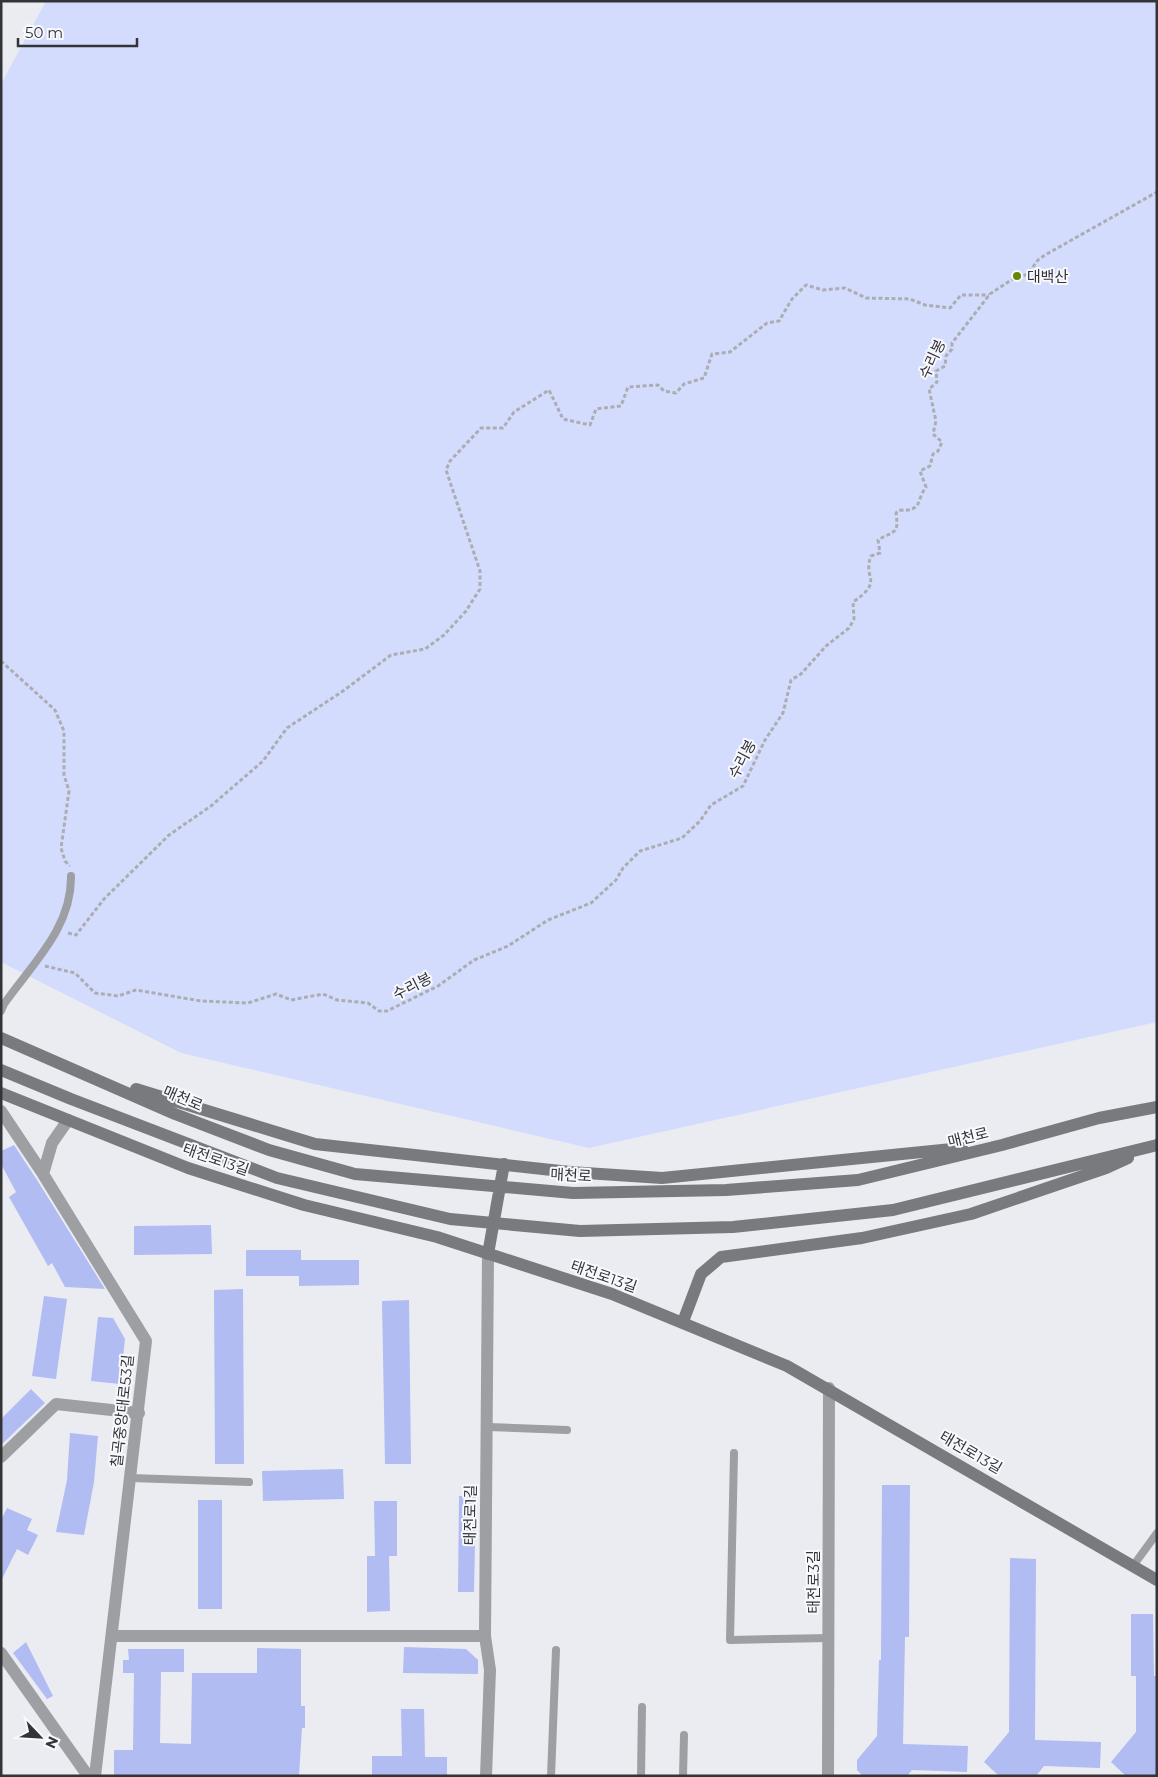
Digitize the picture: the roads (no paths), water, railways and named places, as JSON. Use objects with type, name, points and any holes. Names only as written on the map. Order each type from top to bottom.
[{"type":"main road","name":"매천로","points":[[1,1038],[84,1072],[175,1114],[269,1150],[355,1174],[573,1193],[726,1190],[858,1180],[1002,1145],[1100,1118],[1157,1107]]},
{"type":"main road","points":[[1,1070],[71,1099],[278,1178],[450,1219],[580,1231],[733,1227],[893,1210],[1154,1146]]},
{"type":"main road","points":[[84,1072],[315,1144],[570,1172],[662,1178],[901,1153],[1002,1145]]},
{"type":"main road","name":"태전로13길","points":[[1,1093],[188,1168],[304,1205],[437,1237],[612,1294],[787,1366],[829,1388],[1157,1580]]},
{"type":"main road","points":[[680,1322],[684,1319],[701,1274],[721,1257],[862,1238],[971,1214],[1106,1168],[1154,1146]]},
{"type":"main road","points":[[488,1254],[504,1164]]},
{"type":"street","name":"칠곡중앙대로53길","points":[[1,1111],[43,1174],[146,1341],[95,1776]]},
{"type":"street","points":[[43,1174],[52,1143],[68,1120]]},
{"type":"street","name":"태전로1길","points":[[486,1776],[490,1670],[485,1636],[488,1254]]},
{"type":"street","name":"태전로3길","points":[[828,1776],[829,1388]]},
{"type":"street","points":[[1,1457],[56,1404],[139,1413]]},
{"type":"street","points":[[112,1636],[485,1636]]},
{"type":"street","points":[[1,1653],[88,1776]]},
{"type":"lane","points":[[1,1011],[4,1004],[58,931],[71,894],[71,876]]},
{"type":"lane","points":[[488,1427],[567,1430]]},
{"type":"lane","points":[[734,1453],[730,1640],[829,1638]]},
{"type":"lane","points":[[131,1478],[248,1482]]},
{"type":"lane","points":[[1133,1566],[1157,1533]]},
{"type":"lane","points":[[551,1776],[556,1650]]},
{"type":"lane","points":[[641,1776],[642,1707]]},
{"type":"lane","points":[[683,1776],[684,1735]]},
{"type":"place","name":"대백산","points":[[1017,276]]}]
